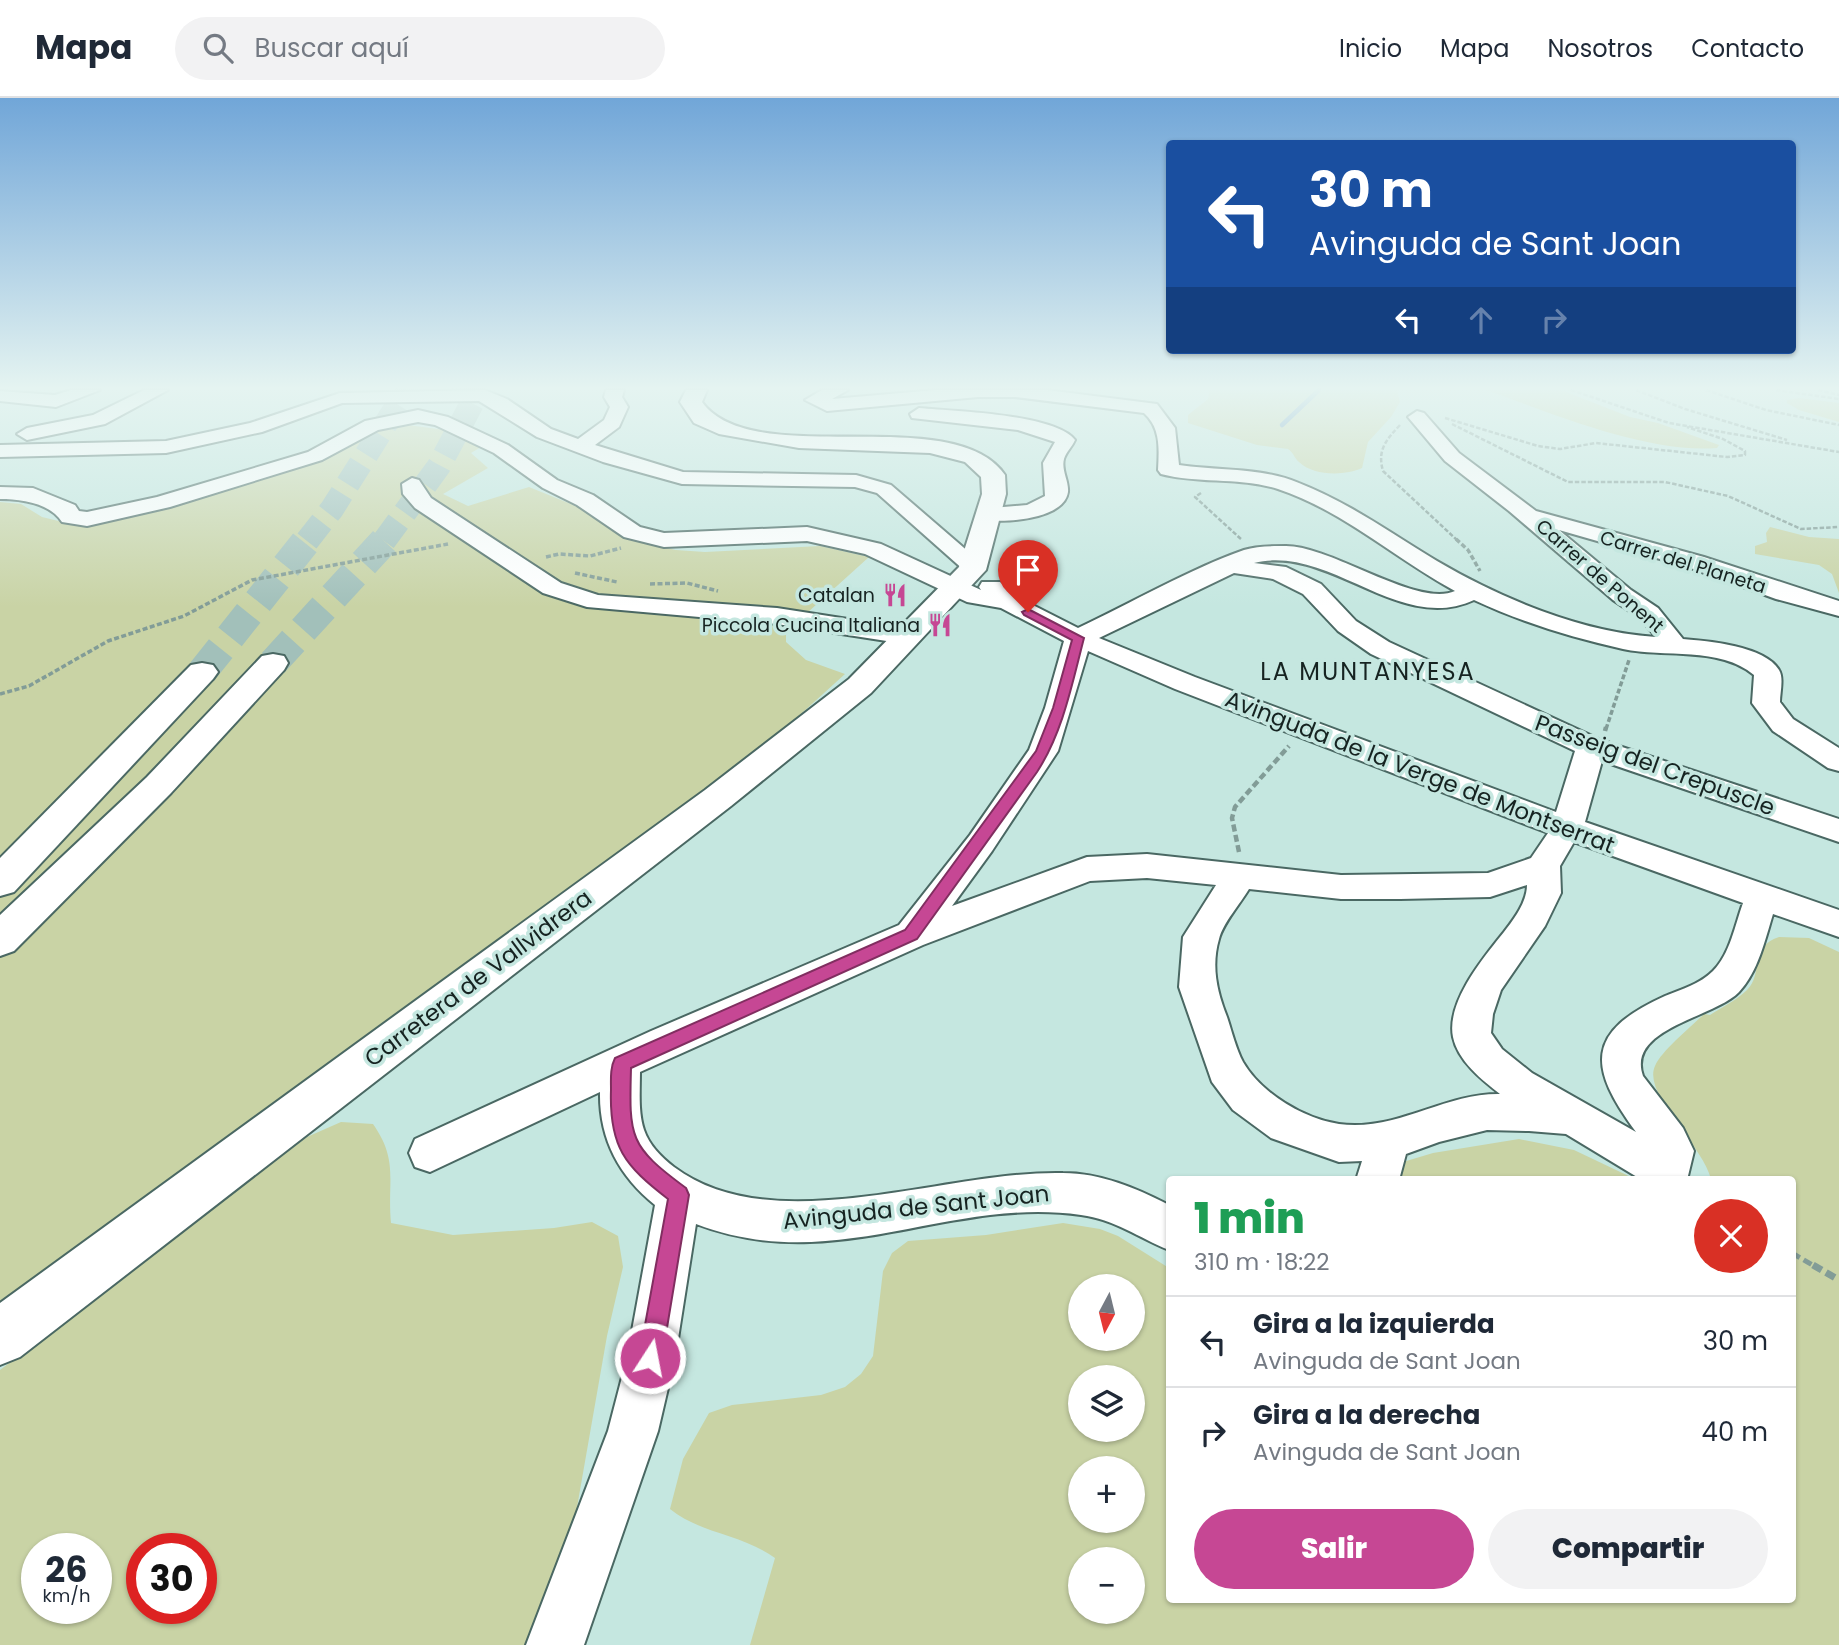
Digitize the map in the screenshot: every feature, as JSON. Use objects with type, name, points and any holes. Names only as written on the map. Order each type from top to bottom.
[{"type":"main road","name":"Carretera de Vallvidrera","points":[[0,1337],[718,798],[860,686],[960,581],[996,486],[993,475],[981,462]]},
{"type":"main road","points":[[0,940],[159,785],[273,663]]},
{"type":"main road","points":[[0,882],[202,671]]},
{"type":"main road","points":[[0,960],[80,864]]},
{"type":"street","points":[[67,462],[100,469]]},
{"type":"street","points":[[0,493],[25,493],[67,510],[70,517],[87,519],[162,502],[294,462]]},
{"type":"street","points":[[523,462],[550,484],[586,500],[632,532],[664,540],[807,534],[873,549],[960,581]]},
{"type":"street","points":[[630,462],[682,478],[856,481],[884,489],[960,581]]},
{"type":"street","points":[[988,513],[1046,507],[1054,502],[1058,496],[1054,462]]},
{"type":"street","points":[[1168,462],[1168,470],[1255,478],[1287,485],[1320,501],[1474,591],[1590,632],[1639,644],[1672,645]]},
{"type":"street","name":"Carrer de Ponent","points":[[1459,462],[1528,515],[1622,595],[1649,613],[1668,634],[1672,645],[1760,664],[1768,673],[1766,703],[1783,725],[1839,761]]},
{"type":"street","points":[[412,484],[414,495],[423,503],[552,588],[596,602],[763,614],[906,636]]},
{"type":"street","name":"Carrer del Planeta","points":[[1528,515],[1696,562],[1785,594],[1839,609]]},
{"type":"street","points":[[911,935],[981,843],[1043,751],[1059,708],[1078,638],[1217,570],[1259,554],[1290,553],[1312,558],[1415,598],[1450,602],[1474,591]]},
{"type":"street","name":"Passeig del Crepuscle","points":[[1217,570],[1278,572],[1312,589],[1348,626],[1380,648],[1474,695],[1591,747],[1839,831]]},
{"type":"street","name":"Avinguda de la Verge de Montserrat","points":[[960,581],[988,601],[1008,602],[1078,638],[1305,730],[1761,899],[1839,924]]},
{"type":"street","points":[[1591,747],[1567,828],[1543,866],[1544,893],[1528,926],[1484,985],[1474,1014],[1472,1036],[1488,1061],[1518,1085],[1575,1121],[1653,1164],[1671,1167],[1673,1151],[1668,1141],[1621,1078],[1618,1069],[1622,1047],[1634,1032],[1660,1015],[1711,991],[1729,978],[1761,899]]},
{"type":"street","points":[[430,1153],[517,1110],[911,935],[1087,869],[1147,866],[1341,887],[1458,887],[1506,881],[1543,866]]},
{"type":"street","points":[[1239,877],[1201,937],[1197,987],[1226,1070],[1247,1098],[1286,1125],[1383,1161],[1437,1124],[1487,1112],[1529,1113],[1575,1121]]},
{"type":"street","name":"Avinguda de Sant Joan","points":[[621,1064],[620,1107],[623,1131],[631,1151],[642,1167],[679,1195],[754,1221],[797,1223],[960,1199],[1065,1193],[1129,1206],[1166,1227]]},
{"type":"street","points":[[555,1645],[633,1431],[650,1358],[679,1195]]},
{"type":"path","points":[[1381,462],[1383,471],[1468,550],[1480,568],[1482,582],[1474,591]]},
{"type":"path","points":[[1525,462],[1568,482],[1665,482],[1728,496],[1801,529],[1839,527]]},
{"type":"path","points":[[1223,476],[1195,497],[1259,554]]},
{"type":"path","points":[[537,552],[548,558],[559,554],[590,556],[634,545],[647,536]]},
{"type":"path","points":[[0,694],[15,692],[39,682],[89,650],[185,616],[249,583],[320,564],[382,558],[417,548],[447,544],[487,546]]},
{"type":"path","points":[[566,572],[589,574],[626,583]]},
{"type":"path","points":[[648,584],[687,583],[712,588],[752,604],[763,614]]},
{"type":"path","points":[[1591,747],[1604,735],[1630,656]]},
{"type":"path","points":[[1239,877],[1241,861],[1232,818],[1235,807],[1305,730]]},
{"type":"path","points":[[1796,1255],[1839,1280]]},
{"type":"green space","points":[[314,462],[481,462],[488,468],[443,494],[468,506],[529,487],[598,515],[611,530],[639,542],[676,550],[705,552],[820,546],[869,557],[786,632],[786,642],[806,660],[845,674],[770,742],[0,1312],[0,502],[21,504],[42,517],[75,525],[124,519]]},
{"type":"green space","points":[[1300,462],[1363,462],[1362,468],[1347,472],[1329,473],[1305,467]]},
{"type":"green space","points":[[1770,527],[1809,537],[1839,539],[1839,593],[1832,574],[1819,565],[1755,554],[1755,546],[1767,542],[1766,533]]},
{"type":"green space","points":[[1779,937],[1809,938],[1839,952],[1839,1645],[750,1645],[775,1558],[749,1544],[695,1524],[670,1509],[683,1459],[709,1413],[732,1405],[821,1395],[845,1387],[861,1374],[873,1356],[883,1271],[892,1253],[908,1241],[986,1235],[1063,1223],[1100,1229],[1118,1236],[1166,1266],[1166,1603],[1796,1603],[1796,1176],[1710,1176],[1697,1151],[1665,1105],[1653,1078],[1655,1066],[1670,1046],[1704,1014],[1710,1015],[1747,990],[1755,976],[1760,954],[1769,941]]},
{"type":"green space","points":[[341,1122],[373,1124],[381,1137],[389,1161],[391,1223],[453,1235],[554,1228],[592,1222],[618,1236],[623,1267],[607,1336],[569,1553],[532,1645],[0,1645],[0,1370],[307,1137]]},
{"type":"green space","points":[[1519,1139],[1574,1150],[1629,1176],[1393,1176],[1403,1162],[1433,1153]]},
{"type":"tunnel","points":[[307,541],[332,509],[362,462]]},
{"type":"tunnel","points":[[384,541],[441,462]]},
{"type":"tunnel","points":[[202,672],[308,539]]},
{"type":"tunnel","points":[[273,663],[386,539]]},
{"type":"place","name":"Catalan","points":[[895,595]]},
{"type":"place","name":"Piccola Cucina Italiana","points":[[940,625]]},
{"type":"district","name":"LA MUNTANYESA","points":[[1368,671]]},
{"type":"route","points":[[650,1358],[679,1195],[642,1167],[631,1151],[623,1131],[620,1107],[621,1064],[665,1042],[911,935],[981,843],[1032,769],[1043,751],[1059,708],[1078,638],[1028,612]]}]
